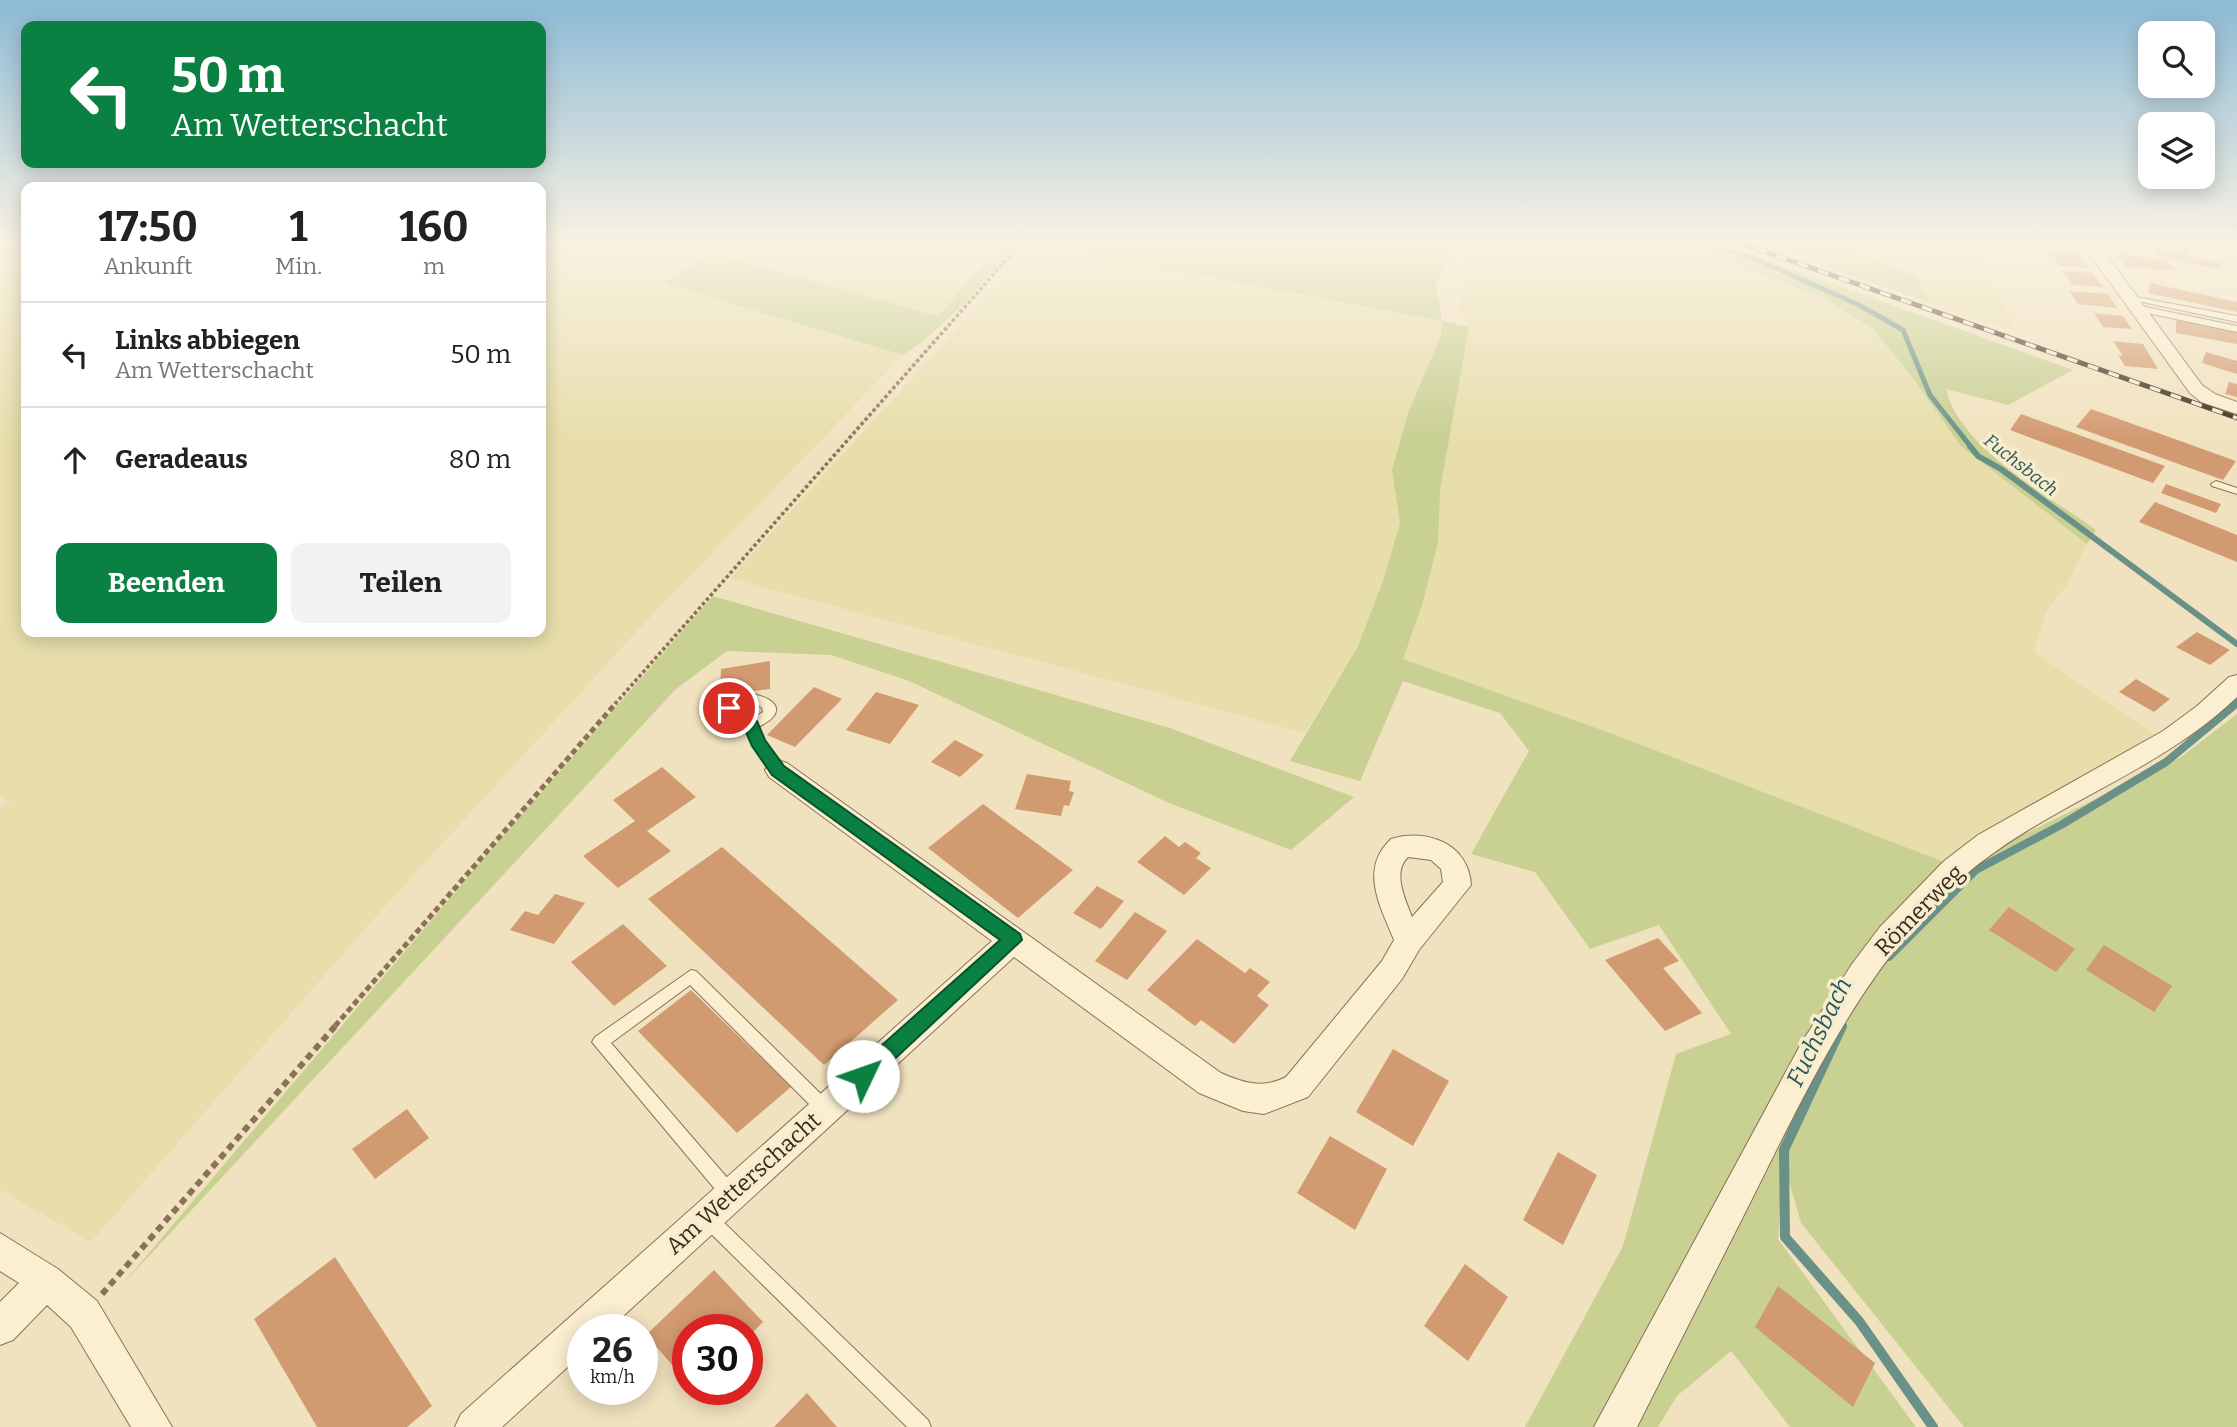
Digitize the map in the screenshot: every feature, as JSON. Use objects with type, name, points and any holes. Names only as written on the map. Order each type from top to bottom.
[{"type":"street","points":[[2136,308],[2196,389],[2208,398],[2237,408]]},
{"type":"street","name":"Römerweg","points":[[1613,1427],[1623,1414],[1796,1079],[1877,951],[1925,896],[1957,867],[2009,831],[2160,746],[2223,698],[2237,683]]},
{"type":"street","points":[[778,770],[1210,1083],[1234,1095],[1257,1101],[1281,1098],[1297,1087],[1392,970],[1409,941]]},
{"type":"street","name":"Am Wetterschacht","points":[[474,1427],[1013,940]]},
{"type":"street","points":[[0,1250],[46,1281],[84,1314],[153,1427]]},
{"type":"street","points":[[0,1327],[46,1281]]},
{"type":"lane","points":[[2154,308],[2237,329]]},
{"type":"lane","points":[[2167,308],[2237,319]]},
{"type":"lane","points":[[2216,484],[2237,491]]},
{"type":"lane","points":[[752,725],[758,742],[778,770]]},
{"type":"lane","points":[[731,1195],[600,1042],[691,976],[825,1110]]},
{"type":"lane","points":[[706,1217],[921,1427]]},
{"type":"path","points":[[84,1314],[148,1246],[775,521],[964,308]]},
{"type":"shaded area","points":[[0,308],[21,308],[21,637],[546,637],[546,308],[748,308],[903,355],[637,631],[379,913],[91,1242],[0,1190],[0,808],[10,802],[0,795]]},
{"type":"shaded area","points":[[908,308],[946,308],[938,316]]},
{"type":"shaded area","points":[[977,308],[1371,308],[1442,321],[1441,335],[1408,413],[1392,470],[1400,522],[1383,581],[1358,646],[1305,733],[730,578]]},
{"type":"shaded area","points":[[1460,308],[1838,308],[1871,327],[1910,374],[1961,446],[2087,544],[2066,586],[2046,611],[2034,652],[2154,734],[1957,867],[1613,734],[1402,659],[1440,490],[1469,327]]},
{"type":"shaded area","points":[[1945,308],[2005,308],[2017,332]]},
{"type":"green space","points":[[746,308],[908,308],[938,316],[946,308],[959,308],[903,355]]},
{"type":"green space","points":[[1371,308],[1440,308],[1442,321]]},
{"type":"green space","points":[[1838,308],[1899,308],[2073,370],[2008,405],[1946,389],[1954,411],[1987,451],[2031,486],[2096,530],[2087,544],[1961,446],[1910,374],[1871,327]]},
{"type":"green space","points":[[1442,321],[1469,327],[1440,490],[1438,543],[1422,605],[1403,659],[1613,734],[1957,867],[2181,757],[2237,714],[2237,1427],[1964,1427],[1801,1223],[1784,1164],[1778,1239],[1916,1427],[1790,1427],[1731,1351],[1677,1396],[1658,1427],[1525,1427],[1623,1246],[1676,1054],[1731,1034],[1659,925],[1590,949],[1535,872],[1471,854],[1529,751],[1500,713],[1403,681],[1360,781],[1290,761],[1358,646],[1383,581],[1400,523],[1392,470],[1408,413],[1441,335]]},
{"type":"green space","points":[[713,596],[1170,728],[1354,797],[1291,850],[1169,803],[909,681],[831,655],[727,651],[676,689],[121,1286],[479,864]]},
{"type":"building","points":[[2216,308],[2237,308],[2237,312]]},
{"type":"building","points":[[2094,313],[2123,316],[2132,329],[2103,327]]},
{"type":"building","points":[[2176,320],[2237,331],[2237,344],[2176,333]]},
{"type":"building","points":[[2113,341],[2143,344],[2158,369],[2125,366],[2118,355],[2123,356]]},
{"type":"building","points":[[2206,352],[2237,361],[2237,374],[2202,363]]},
{"type":"building","points":[[2229,382],[2237,384],[2237,397],[2225,394]]},
{"type":"building","points":[[2091,409],[2236,461],[2223,480],[2076,427]]},
{"type":"building","points":[[2021,414],[2165,466],[2153,483],[2010,430]]},
{"type":"building","points":[[2166,484],[2221,504],[2216,513],[2161,493]]},
{"type":"building","points":[[2155,502],[2237,535],[2237,562],[2139,522]]},
{"type":"building","points":[[2197,632],[2230,650],[2210,665],[2176,647]]},
{"type":"building","points":[[770,661],[770,689],[720,695],[721,669]]},
{"type":"building","points":[[2136,679],[2170,699],[2154,712],[2119,692]]},
{"type":"building","points":[[814,687],[842,699],[795,747],[767,735]]},
{"type":"building","points":[[876,692],[919,705],[890,744],[846,730]]},
{"type":"building","points":[[955,740],[984,755],[960,777],[931,762]]},
{"type":"building","points":[[662,767],[696,797],[647,831],[671,851],[618,888],[583,856],[635,821],[613,800]]},
{"type":"building","points":[[1027,774],[1071,781],[1069,791],[1074,792],[1069,806],[1064,805],[1061,816],[1015,809]]},
{"type":"building","points":[[983,804],[1073,870],[1018,918],[928,848]]},
{"type":"building","points":[[1165,836],[1179,847],[1185,842],[1201,853],[1196,858],[1211,868],[1184,895],[1137,862]]},
{"type":"building","points":[[722,847],[898,1000],[824,1065],[648,899]]},
{"type":"building","points":[[1097,886],[1124,901],[1101,929],[1073,913]]},
{"type":"building","points":[[555,894],[585,903],[554,944],[510,930],[525,911],[538,915]]},
{"type":"building","points":[[2009,907],[2075,949],[2056,972],[1989,930]]},
{"type":"building","points":[[1135,912],[1167,931],[1127,980],[1095,961]]},
{"type":"building","points":[[623,924],[667,966],[614,1006],[571,962]]},
{"type":"building","points":[[1658,938],[1679,961],[1663,968],[1702,1013],[1665,1031],[1605,960]]},
{"type":"building","points":[[1197,939],[1245,973],[1250,968],[1270,982],[1257,996],[1269,1005],[1234,1044],[1201,1020],[1195,1026],[1147,990]]},
{"type":"building","points":[[2104,945],[2172,986],[2154,1012],[2086,970]]},
{"type":"building","points":[[691,990],[791,1087],[737,1133],[638,1031]]},
{"type":"building","points":[[1393,1049],[1449,1081],[1413,1146],[1356,1112]]},
{"type":"building","points":[[407,1109],[429,1138],[375,1179],[352,1149]]},
{"type":"building","points":[[1330,1136],[1387,1169],[1355,1230],[1297,1193]]},
{"type":"building","points":[[1558,1152],[1597,1175],[1563,1245],[1523,1220]]},
{"type":"building","points":[[335,1257],[432,1406],[407,1427],[317,1427],[254,1319]]},
{"type":"building","points":[[1465,1264],[1508,1297],[1468,1361],[1424,1326]]},
{"type":"building","points":[[714,1270],[755,1314],[672,1314],[672,1365],[658,1349],[658,1324]]},
{"type":"building","points":[[1778,1286],[1875,1363],[1853,1407],[1755,1327]]},
{"type":"building","points":[[807,1393],[837,1427],[774,1427]]},
{"type":"waterway","name":"Fuchsbach","points":[[1864,308],[1903,330],[1930,395],[1971,447]]},
{"type":"waterway","name":"Fuchsbach","points":[[1970,446],[1978,456],[2001,469],[2237,644]]},
{"type":"waterway","name":"Fuchsbach","points":[[1889,957],[1976,870],[2061,825],[2166,762],[2237,703]]},
{"type":"waterway","name":"Fuchsbach","points":[[1842,1026],[1784,1150],[1785,1237],[1859,1321],[1933,1427]]},
{"type":"railway","points":[[1924,308],[2237,418]]},
{"type":"route","points":[[729,708],[728,715],[735,722],[752,725],[758,742],[778,770],[1013,940],[863,1076]]}]
